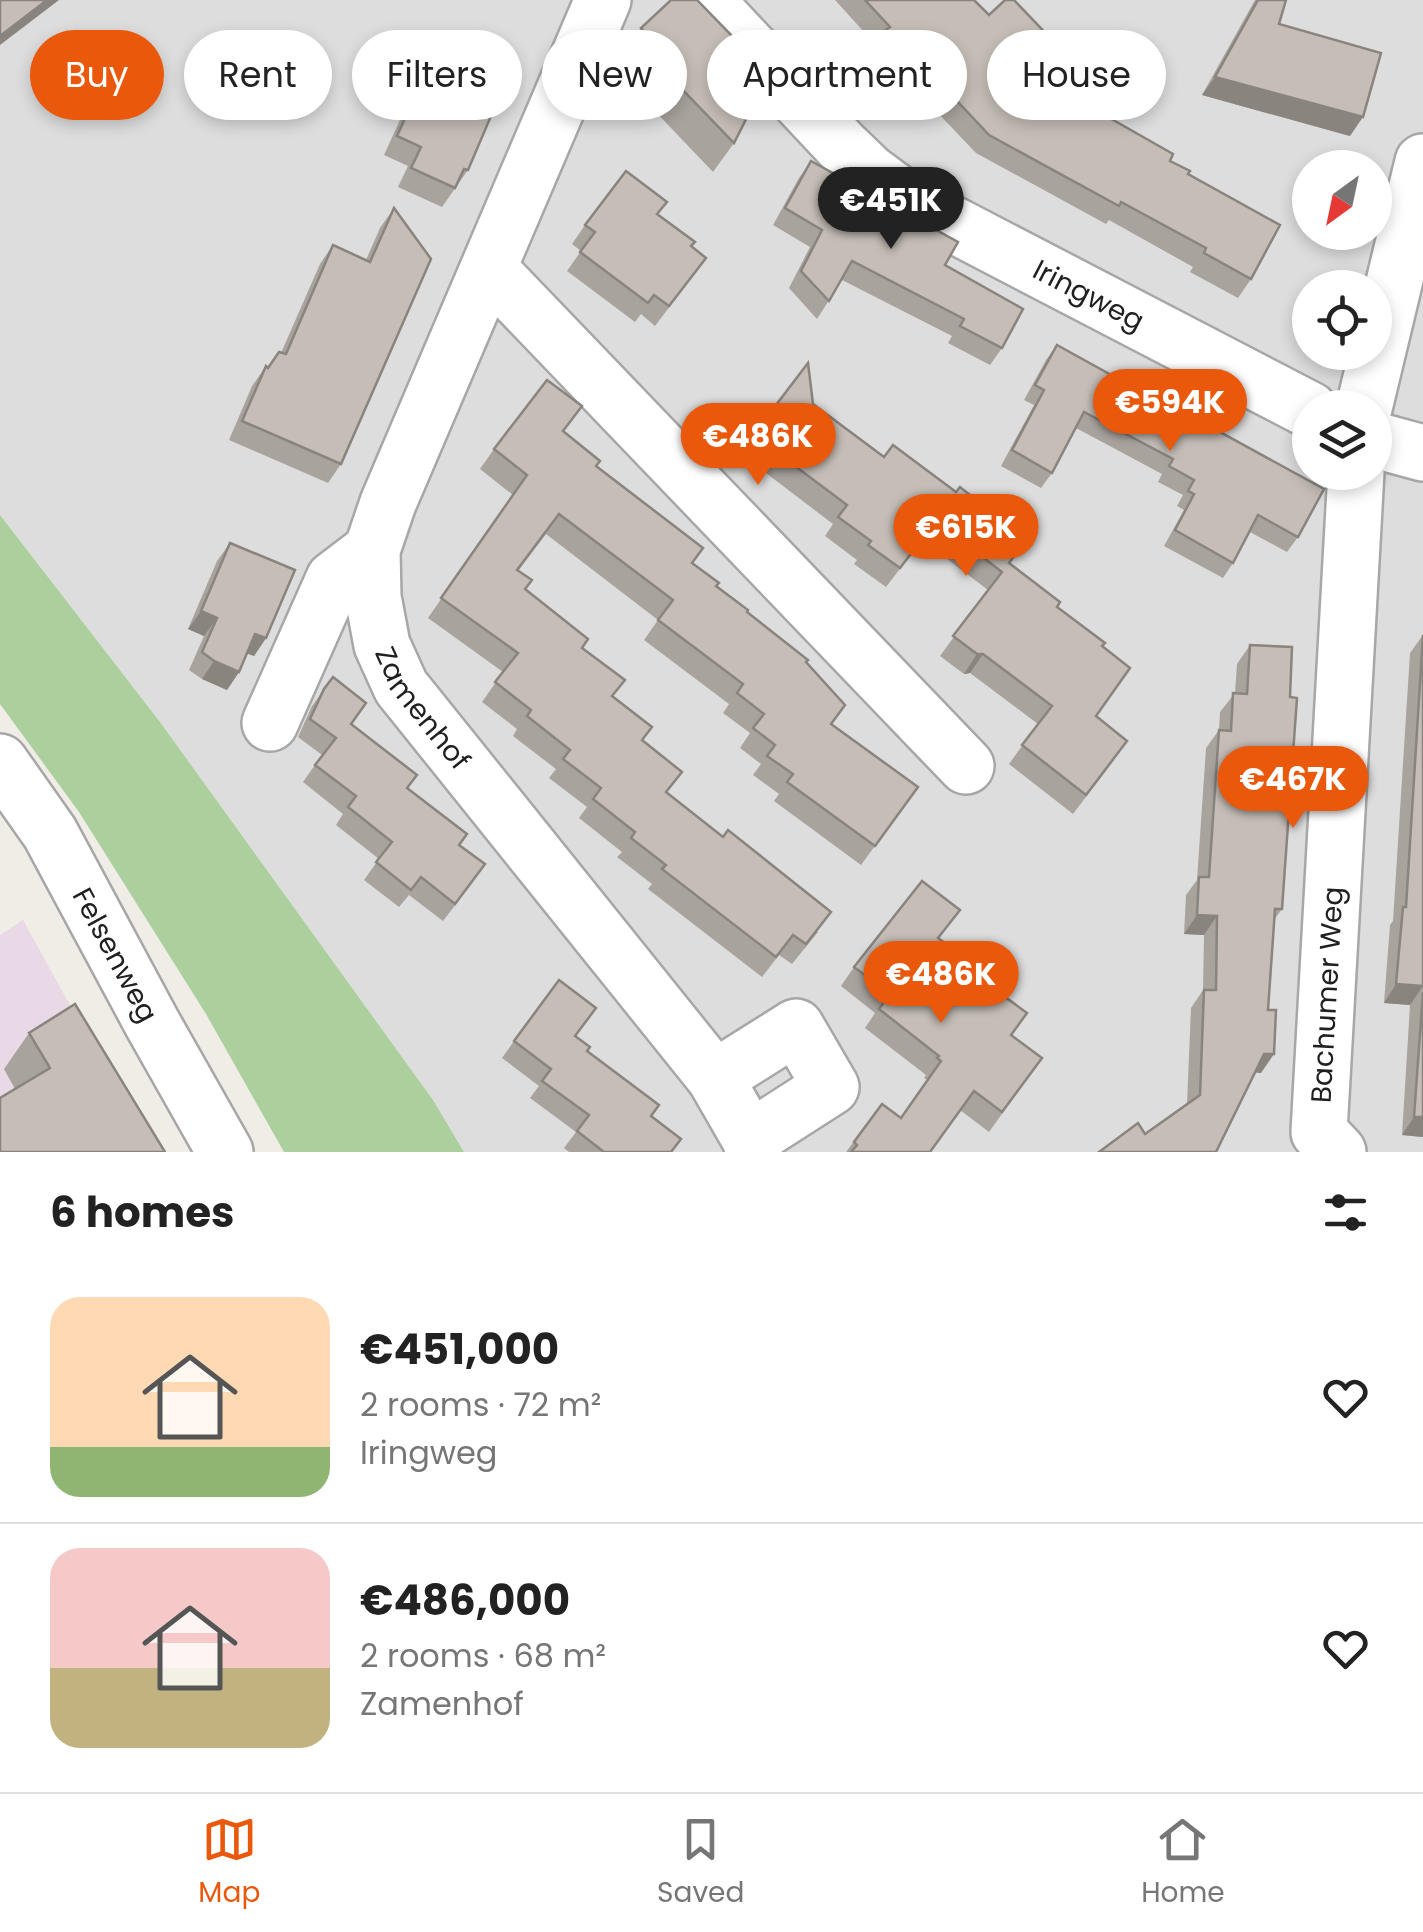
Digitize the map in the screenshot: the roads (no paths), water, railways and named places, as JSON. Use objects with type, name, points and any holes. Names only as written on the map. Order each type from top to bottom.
[{"type":"street","name":"Zamenhof","points":[[603,0],[388,503],[372,550],[373,598],[382,644],[401,686],[716,1078],[752,1145],[831,1086],[796,1028],[716,1078]]},
{"type":"street","name":"Iringweg","points":[[704,0],[870,173],[898,194],[1292,401]]},
{"type":"street","points":[[1368,390],[1423,162]]},
{"type":"street","points":[[489,269],[966,766]]},
{"type":"street","points":[[1392,445],[1423,453]]},
{"type":"street","name":"Bachumer Weg","points":[[1318,1145],[1355,490]]},
{"type":"street","points":[[270,723],[334,579],[372,550]]},
{"type":"street","name":"Felsenweg","points":[[0,762],[50,833],[225,1152]]}]
